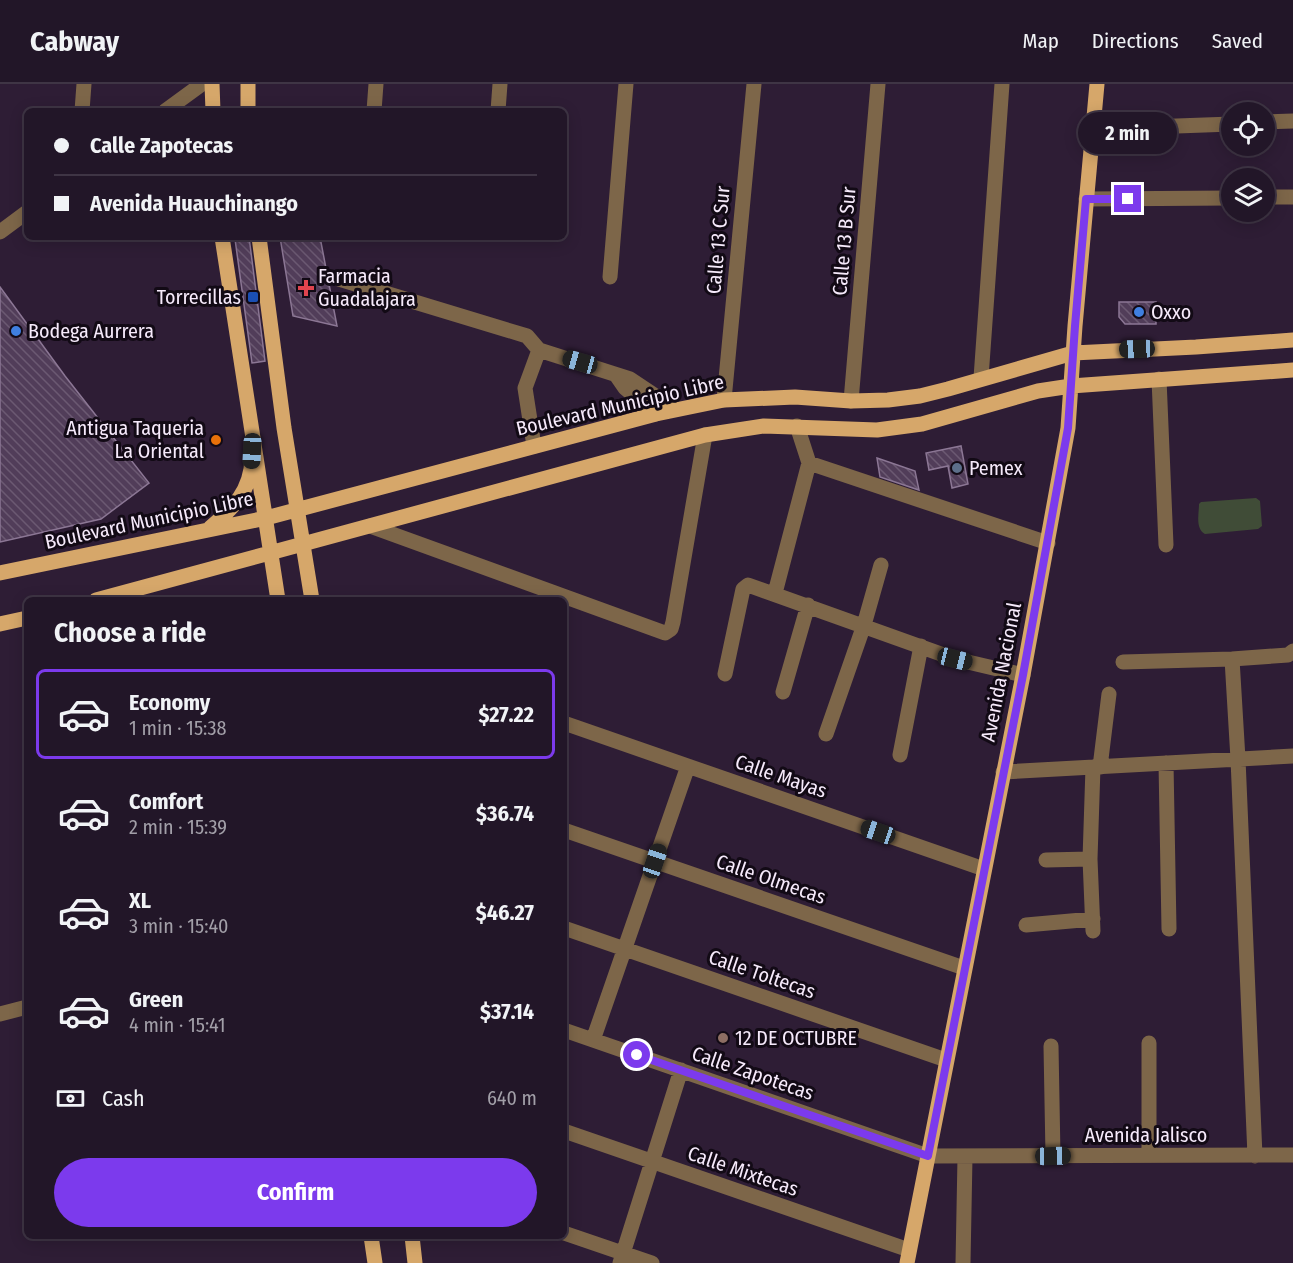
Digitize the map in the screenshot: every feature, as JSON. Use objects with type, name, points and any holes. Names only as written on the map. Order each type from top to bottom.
[{"type":"main road","points":[[212,84],[213,108]]},
{"type":"main road","points":[[248,84],[248,108]]},
{"type":"main road","name":"Avenida Nacional","points":[[908,1257],[1023,675],[1068,428],[1097,84]]},
{"type":"main road","points":[[222,240],[278,597]]},
{"type":"main road","points":[[259,240],[312,597]]},
{"type":"main road","name":"Boulevard Municipio Libre","points":[[0,573],[266,518],[656,414],[724,400],[795,397],[851,401],[888,400],[920,396],[1073,353],[1293,340]]},
{"type":"main road","points":[[107,597],[705,435],[764,426],[877,430],[922,424],[1038,391],[1071,386],[1293,370]]},
{"type":"main road","points":[[208,530],[230,511],[248,484],[252,470],[253,432]]},
{"type":"main road","points":[[0,624],[24,619]]},
{"type":"main road","points":[[371,1239],[375,1263]]},
{"type":"main road","points":[[412,1239],[415,1263]]},
{"type":"street","points":[[82,108],[84,84]]},
{"type":"street","points":[[169,108],[202,84]]},
{"type":"street","points":[[374,108],[376,84]]},
{"type":"street","points":[[498,108],[500,84]]},
{"type":"street","points":[[610,277],[626,84]]},
{"type":"street","name":"Calle 13 C Sur","points":[[724,400],[754,84]]},
{"type":"street","name":"Calle 13 B Sur","points":[[851,401],[878,84]]},
{"type":"street","points":[[981,378],[1002,84]]},
{"type":"street","points":[[1275,122],[1293,121]]},
{"type":"street","points":[[1094,129],[1221,124]]},
{"type":"street","points":[[1275,197],[1293,197]]},
{"type":"street","points":[[1086,199],[1221,198]]},
{"type":"street","points":[[0,232],[24,214]]},
{"type":"street","points":[[339,279],[527,336],[539,350],[630,379],[675,410]]},
{"type":"street","points":[[534,446],[525,388],[539,350]]},
{"type":"street","points":[[616,375],[625,388],[656,414]]},
{"type":"street","points":[[1159,380],[1166,545]]},
{"type":"street","points":[[775,593],[809,463],[797,426]]},
{"type":"street","points":[[567,597],[665,633],[670,629],[705,435]]},
{"type":"street","points":[[809,463],[1048,543]]},
{"type":"street","points":[[370,526],[566,597]]},
{"type":"street","points":[[826,734],[864,625],[881,565]]},
{"type":"street","points":[[725,674],[743,589],[748,585],[955,659],[1023,675]]},
{"type":"street","points":[[783,692],[808,605]]},
{"type":"street","points":[[900,755],[921,646]]},
{"type":"street","points":[[1123,662],[1232,659],[1290,653]]},
{"type":"street","points":[[1232,659],[1255,1156]]},
{"type":"street","points":[[1026,925],[1093,925],[1090,859],[1097,767],[1109,694]]},
{"type":"street","name":"Calle Mayas","points":[[567,724],[984,869]]},
{"type":"street","points":[[1003,772],[1293,756]]},
{"type":"street","points":[[1166,763],[1169,929]]},
{"type":"street","points":[[593,1040],[688,766]]},
{"type":"street","name":"Calle Olmecas","points":[[567,831],[964,968]]},
{"type":"street","points":[[1046,860],[1090,859]]},
{"type":"street","name":"Calle Toltecas","points":[[567,929],[946,1060]]},
{"type":"street","points":[[0,1014],[24,1008]]},
{"type":"street","name":"Calle Zapotecas","points":[[567,1031],[928,1156]]},
{"type":"street","points":[[1149,1043],[1149,1155]]},
{"type":"street","points":[[1052,1046],[1053,1156]]},
{"type":"street","points":[[622,1258],[681,1070]]},
{"type":"street","name":"Calle Mixtecas","points":[[567,1132],[908,1257]]},
{"type":"street","name":"Avenida Jalisco","points":[[928,1156],[1293,1155]]},
{"type":"street","points":[[963,1263],[965,1157]]},
{"type":"street","points":[[567,1234],[622,1258],[652,1263]]},
{"type":"green space","points":[[1256,498],[1260,501],[1262,526],[1258,529],[1205,534],[1200,528],[1198,516],[1201,502]]},
{"type":"building","points":[[235,240],[249,240],[265,361],[252,363]]},
{"type":"building","points":[[280,240],[321,240],[337,326],[293,316]]},
{"type":"building","points":[[0,287],[65,376],[149,483],[101,519],[0,542]]},
{"type":"building","points":[[1119,302],[1156,302],[1156,324],[1125,324],[1119,317]]},
{"type":"building","name":"Pemex","points":[[961,446],[968,484],[952,488],[948,466],[929,470],[926,453]]},
{"type":"building","name":"Pemex","points":[[877,458],[915,471],[919,490],[880,477]]},
{"type":"place","name":"Farmacia Guadalajara","points":[[306,288]]},
{"type":"place","name":"Torrecillas","points":[[253,297]]},
{"type":"place","name":"Oxxo","points":[[1139,312]]},
{"type":"place","name":"Bodega Aurrera","points":[[16,331]]},
{"type":"place","name":"Antigua Taqueria La Oriental","points":[[216,440]]},
{"type":"place","name":"Pemex","points":[[957,468]]},
{"type":"place","name":"12 DE OCTUBRE","points":[[723,1038]]},
{"type":"route","points":[[637,1055],[928,1156],[1023,675],[1068,428],[1086,199],[1128,199]]}]
